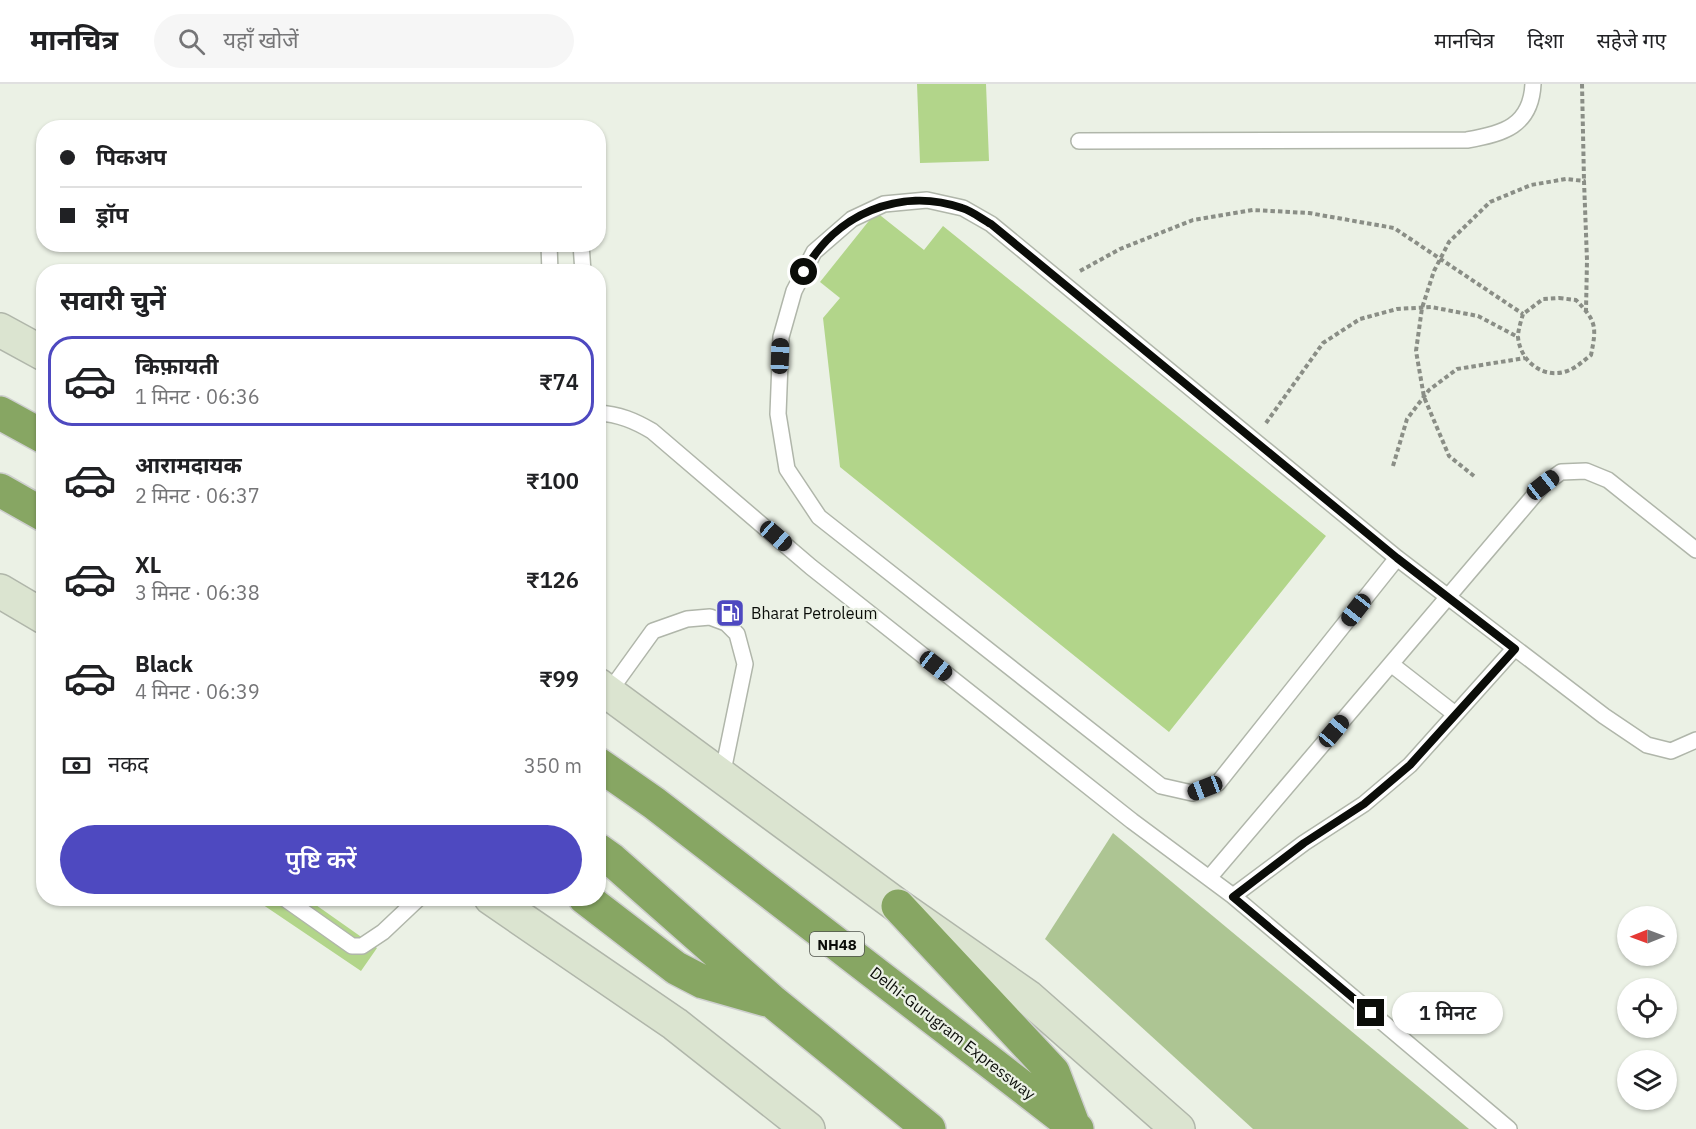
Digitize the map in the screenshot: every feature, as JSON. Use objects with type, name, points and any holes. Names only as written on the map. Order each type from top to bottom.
[{"type":"highway","points":[[0,413],[36,433]]},
{"type":"highway","points":[[0,490],[36,510]]},
{"type":"highway","name":"Delhi-Gurugram Expressway","points":[[606,770],[664,811],[1076,1128]]},
{"type":"highway","points":[[606,856],[773,1002],[929,1129]]},
{"type":"highway","points":[[595,906],[676,968],[691,976],[773,1002]]},
{"type":"highway","points":[[898,906],[1053,1072],[1076,1128]]},
{"type":"main road","points":[[0,330],[36,350]]},
{"type":"main road","points":[[0,591],[36,612]]},
{"type":"main road","points":[[606,689],[898,906],[1029,997],[1178,1129]]},
{"type":"main road","points":[[503,906],[675,1024],[808,1129]]},
{"type":"lane","points":[[1079,141],[1467,140],[1495,136],[1518,123],[1532,100],[1533,84]]},
{"type":"lane","points":[[1397,558],[1218,783],[1192,793],[1161,786],[819,517],[787,469],[778,414],[781,336],[794,291],[814,252],[852,219],[884,204],[927,200],[963,208],[991,224],[1448,599],[1604,716],[1647,745],[1671,751],[1696,740]]},
{"type":"lane","points":[[606,414],[633,420],[652,431],[811,567],[1132,821],[1233,897],[1509,1129]]},
{"type":"lane","points":[[1209,878],[1543,485],[1560,472],[1586,471],[1608,480],[1696,550]]},
{"type":"lane","points":[[606,686],[652,632],[687,619],[710,617],[726,623],[737,634],[745,664],[722,776]]},
{"type":"lane","points":[[1233,897],[1304,843],[1364,804],[1410,765],[1515,649]]},
{"type":"lane","points":[[1391,664],[1455,714]]},
{"type":"lane","points":[[295,906],[352,946],[362,946],[383,932],[411,906]]},
{"type":"path","points":[[1582,84],[1587,249],[1586,310]]},
{"type":"path","points":[[1474,476],[1449,456],[1424,397],[1416,351],[1422,308],[1434,271],[1449,242],[1490,202],[1531,185],[1566,179],[1584,181]]},
{"type":"path","points":[[1062,282],[1119,249],[1193,220],[1253,210],[1309,213],[1395,228],[1523,314]]},
{"type":"path","points":[[1543,299],[1576,300],[1586,310],[1596,332],[1591,355],[1576,368],[1561,373],[1537,370],[1525,358],[1518,337],[1523,314],[1543,299]]},
{"type":"path","points":[[1254,439],[1323,343],[1360,319],[1397,309],[1431,307],[1479,316],[1518,337]]},
{"type":"path","points":[[1393,466],[1407,419],[1429,390],[1457,369],[1525,358]]},
{"type":"green space","points":[[1113,833],[1469,1129],[1253,1129],[1045,939]]},
{"type":"building","points":[[917,84],[986,84],[989,161],[920,163]]},
{"type":"building","points":[[876,212],[924,250],[943,226],[1326,536],[1169,732],[840,467],[823,318],[840,298],[820,282]]},
{"type":"building","points":[[265,906],[317,906],[377,948],[361,971]]},
{"type":"place","name":"Bharat Petroleum","points":[[730,613]]},
{"type":"route","points":[[804,272],[814,252],[852,219],[884,204],[927,200],[963,208],[991,224],[1397,558],[1515,649],[1410,765],[1364,804],[1304,843],[1233,897],[1371,1013]]}]
